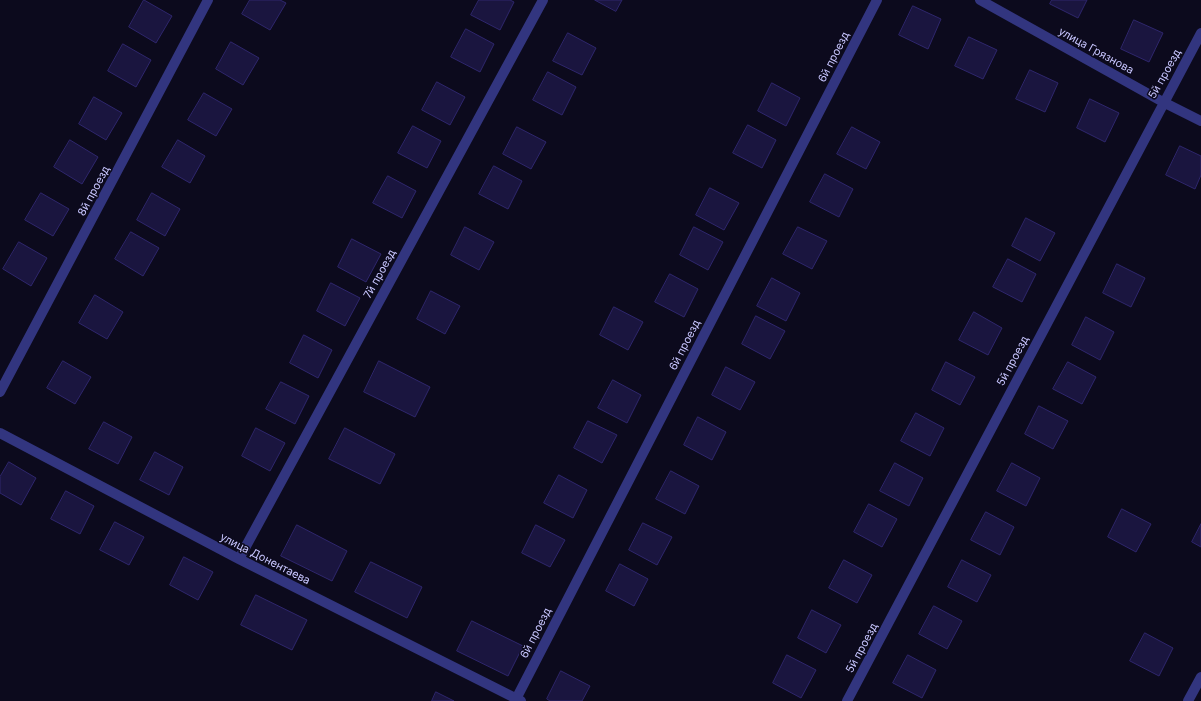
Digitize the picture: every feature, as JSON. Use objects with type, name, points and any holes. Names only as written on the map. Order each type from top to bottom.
[{"type":"street","name":"8й проезд","points":[[0,392],[208,0]]},
{"type":"street","name":"7й проезд","points":[[239,559],[543,0]]},
{"type":"street","name":"6й проезд","points":[[517,700],[877,0]]},
{"type":"street","name":"улица Грязнова","points":[[980,0],[1163,102],[1201,121]]},
{"type":"street","name":"5й проезд","points":[[847,701],[1163,102],[1201,33]]},
{"type":"street","name":"улица Донентаева","points":[[0,433],[239,559],[517,700]]},
{"type":"street","points":[[1188,701],[1201,677]]},
{"type":"building","points":[[144,0],[172,16],[156,43],[129,27]]},
{"type":"building","points":[[250,0],[280,0],[286,3],[270,30],[242,14]]},
{"type":"building","points":[[479,0],[510,0],[514,2],[500,30],[471,15]]},
{"type":"building","points":[[595,0],[622,0],[616,11]]},
{"type":"building","points":[[1052,0],[1087,0],[1078,18],[1050,4]]},
{"type":"building","points":[[913,6],[941,19],[928,49],[899,35]]},
{"type":"building","points":[[1134,20],[1163,33],[1149,62],[1121,49]]},
{"type":"building","points":[[466,29],[494,44],[480,72],[451,57]]},
{"type":"building","points":[[568,33],[596,48],[582,75],[553,61]]},
{"type":"building","points":[[969,37],[997,50],[983,79],[955,66]]},
{"type":"building","points":[[231,42],[259,58],[243,85],[216,69]]},
{"type":"building","points":[[123,44],[151,60],[136,87],[108,71]]},
{"type":"building","points":[[1030,70],[1058,83],[1045,112],[1016,99]]},
{"type":"building","points":[[548,72],[576,87],[562,115],[533,100]]},
{"type":"building","points":[[437,82],[465,97],[450,125],[422,110]]},
{"type":"building","points":[[772,83],[800,98],[786,126],[758,111]]},
{"type":"building","points":[[204,93],[232,109],[216,136],[188,120]]},
{"type":"building","points":[[94,97],[122,113],[106,140],[79,124]]},
{"type":"building","points":[[1090,99],[1119,113],[1105,142],[1077,128]]},
{"type":"building","points":[[748,125],[776,140],[762,168],[733,153]]},
{"type":"building","points":[[413,126],[441,141],[427,168],[398,153]]},
{"type":"building","points":[[517,127],[546,142],[531,169],[503,154]]},
{"type":"building","points":[[852,127],[880,142],[866,169],[837,154]]},
{"type":"building","points":[[70,140],[98,157],[82,184],[54,167]]},
{"type":"building","points":[[178,140],[205,156],[190,183],[162,167]]},
{"type":"building","points":[[1180,146],[1201,156],[1201,175],[1195,189],[1166,175]]},
{"type":"building","points":[[494,166],[522,181],[508,209],[479,194]]},
{"type":"building","points":[[825,174],[853,189],[839,217],[810,202]]},
{"type":"building","points":[[388,176],[416,191],[402,218],[373,203]]},
{"type":"building","points":[[710,188],[739,203],[724,230],[696,215]]},
{"type":"building","points":[[41,193],[69,209],[53,236],[25,220]]},
{"type":"building","points":[[152,193],[180,209],[165,236],[137,220]]},
{"type":"building","points":[[1026,218],[1055,233],[1040,261],[1012,246]]},
{"type":"building","points":[[465,227],[494,242],[479,270],[451,255]]},
{"type":"building","points":[[694,227],[723,242],[708,270],[680,255]]},
{"type":"building","points":[[798,227],[827,241],[812,269],[783,254]]},
{"type":"building","points":[[131,232],[159,248],[143,276],[115,259]]},
{"type":"building","points":[[352,239],[381,254],[366,282],[338,267]]},
{"type":"building","points":[[19,242],[47,258],[31,286],[3,269]]},
{"type":"building","points":[[1008,259],[1036,274],[1022,302],[993,287]]},
{"type":"building","points":[[1117,264],[1145,278],[1131,307],[1103,293]]},
{"type":"building","points":[[670,274],[698,289],[684,317],[655,302]]},
{"type":"building","points":[[772,278],[800,293],[786,321],[757,306]]},
{"type":"building","points":[[331,283],[360,298],[345,326],[317,311]]},
{"type":"building","points":[[431,291],[460,306],[445,334],[417,319]]},
{"type":"building","points":[[95,295],[123,312],[107,339],[79,323]]},
{"type":"building","points":[[614,307],[643,322],[628,350],[600,335]]},
{"type":"building","points":[[974,312],[1002,328],[988,355],[959,340]]},
{"type":"building","points":[[756,316],[785,331],[770,359],[742,344]]},
{"type":"building","points":[[1086,317],[1114,332],[1100,360],[1072,345]]},
{"type":"building","points":[[304,335],[332,350],[318,378],[290,363]]},
{"type":"building","points":[[63,361],[91,377],[75,404],[47,388]]},
{"type":"building","points":[[379,361],[430,387],[415,417],[364,392]]},
{"type":"building","points":[[946,362],[975,377],[960,405],[932,390]]},
{"type":"building","points":[[1068,362],[1096,377],[1082,404],[1053,389]]},
{"type":"building","points":[[726,367],[755,382],[740,410],[712,395]]},
{"type":"building","points":[[613,380],[641,395],[627,423],[598,408]]},
{"type":"building","points":[[281,382],[309,396],[295,424],[266,409]]},
{"type":"building","points":[[1039,406],[1068,421],[1053,449],[1025,434]]},
{"type":"building","points":[[916,413],[944,428],[930,456],[901,441]]},
{"type":"building","points":[[698,417],[726,432],[712,460],[684,445]]},
{"type":"building","points":[[588,421],[617,435],[602,463],[574,448]]},
{"type":"building","points":[[104,422],[132,437],[118,464],[89,449]]},
{"type":"building","points":[[256,428],[285,443],[270,471],[242,456]]},
{"type":"building","points":[[345,428],[395,454],[380,484],[329,459]]},
{"type":"building","points":[[155,452],[183,467],[169,495],[140,480]]},
{"type":"building","points":[[9,462],[36,478],[21,505],[0,493],[0,477]]},
{"type":"building","points":[[895,463],[923,478],[909,506],[880,491]]},
{"type":"building","points":[[1012,463],[1040,478],[1026,506],[997,491]]},
{"type":"building","points":[[671,471],[699,486],[685,514],[656,499]]},
{"type":"building","points":[[559,475],[587,490],[573,518],[544,503]]},
{"type":"building","points":[[66,491],[94,506],[80,534],[51,519]]},
{"type":"building","points":[[869,504],[897,519],[882,547],[854,532]]},
{"type":"building","points":[[1122,509],[1151,524],[1136,552],[1108,537]]},
{"type":"building","points":[[986,512],[1014,527],[1000,555],[971,540]]},
{"type":"building","points":[[115,522],[144,537],[129,565],[100,550]]},
{"type":"building","points":[[643,523],[672,537],[657,565],[629,550]]},
{"type":"building","points":[[1201,524],[1201,547],[1192,542]]},
{"type":"building","points":[[297,525],[347,551],[332,581],[281,556]]},
{"type":"building","points":[[536,525],[565,540],[550,567],[522,553]]},
{"type":"building","points":[[184,557],[213,572],[198,600],[170,585]]},
{"type":"building","points":[[844,560],[872,575],[857,603],[829,588]]},
{"type":"building","points":[[962,560],[991,575],[977,602],[948,587]]},
{"type":"building","points":[[371,562],[422,587],[407,618],[355,592]]},
{"type":"building","points":[[620,564],[648,579],[634,606],[606,591]]},
{"type":"building","points":[[256,595],[307,620],[292,650],[241,625]]},
{"type":"building","points":[[934,606],[962,621],[947,649],[919,634]]},
{"type":"building","points":[[812,610],[841,625],[826,653],[798,638]]},
{"type":"building","points":[[472,621],[523,646],[508,676],[457,651]]},
{"type":"building","points":[[1145,633],[1173,648],[1159,676],[1130,661]]},
{"type":"building","points":[[787,655],[816,670],[801,698],[773,683]]},
{"type":"building","points":[[908,655],[936,670],[922,698],[893,683]]},
{"type":"building","points":[[561,671],[590,686],[582,701],[550,701],[547,699]]},
{"type":"building","points":[[436,692],[454,701],[432,701]]}]
